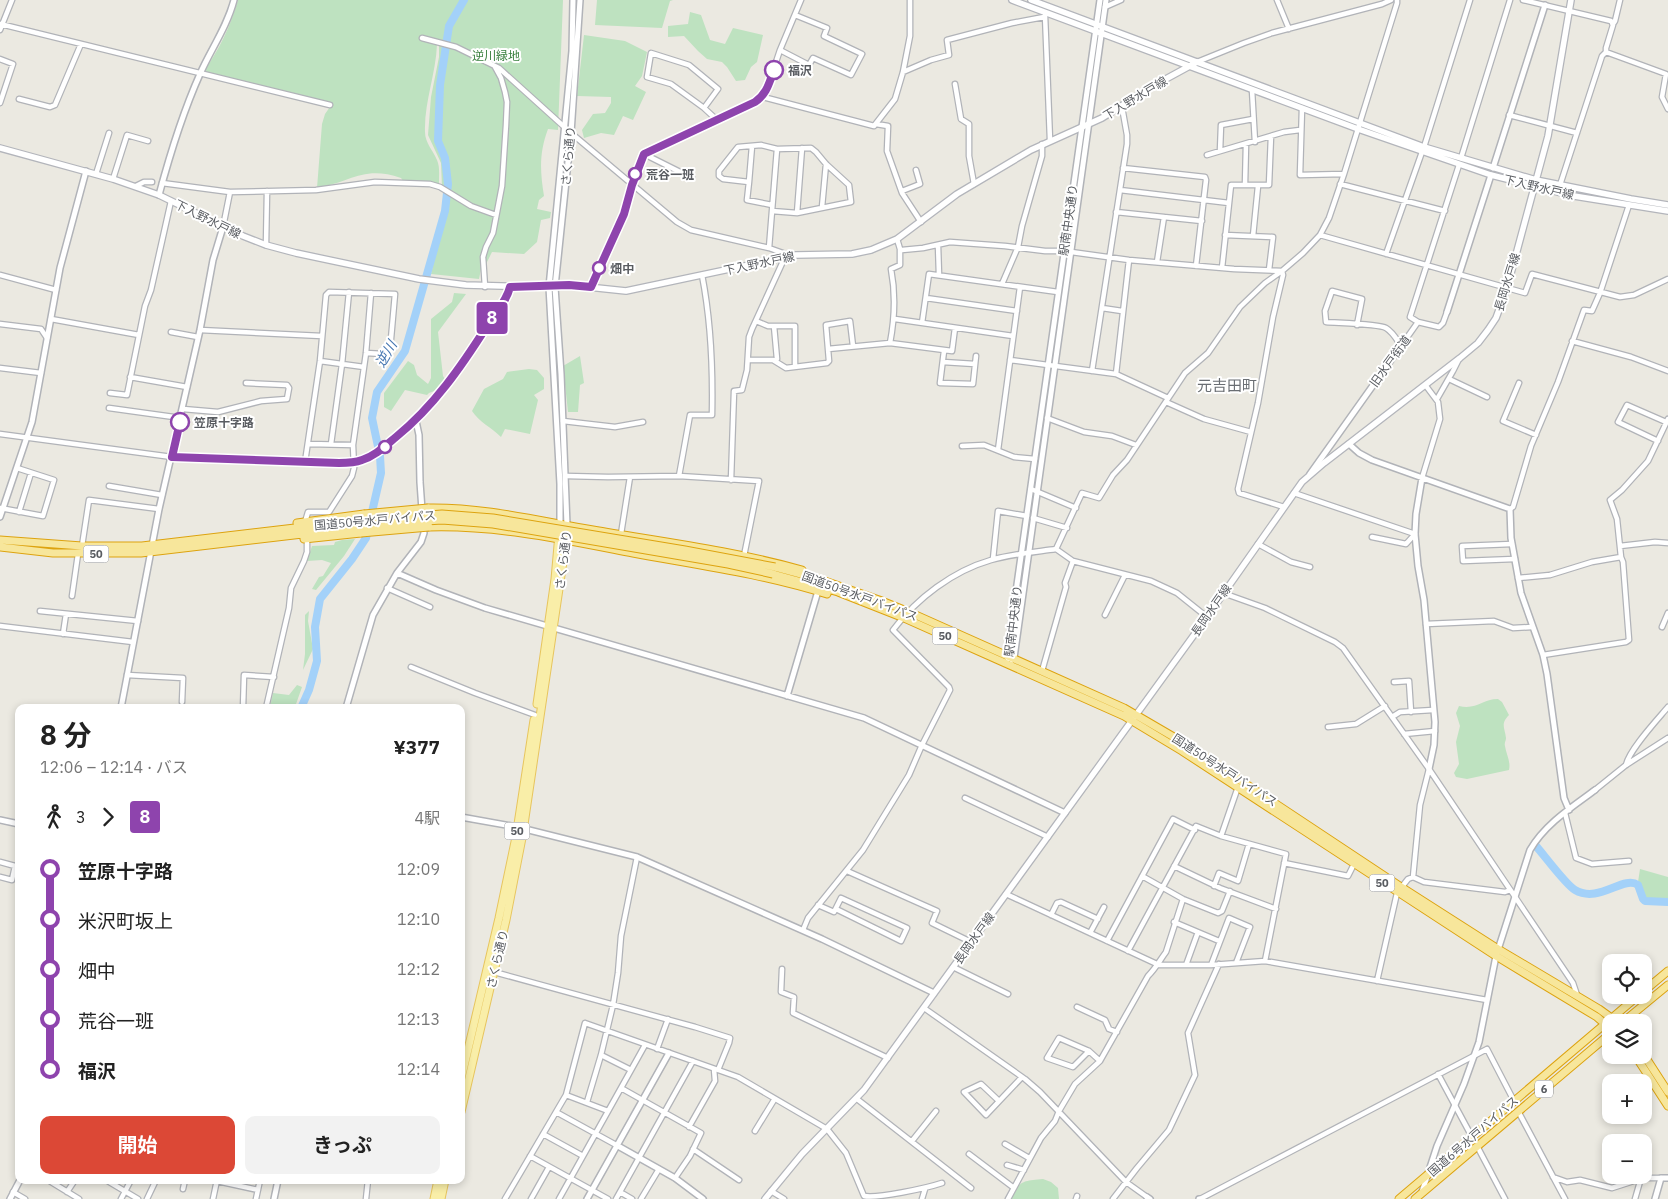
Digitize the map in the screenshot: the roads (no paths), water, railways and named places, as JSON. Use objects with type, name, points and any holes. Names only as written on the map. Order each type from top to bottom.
[{"type":"highway","points":[[252,537],[265,542],[308,538],[428,508],[466,509],[744,556],[815,573],[841,582],[879,600]]},
{"type":"highway","name":"国道50号水戸バイパス","points":[[0,547],[78,554],[252,537],[442,514],[493,518],[684,550],[816,578],[879,600],[906,615],[1009,664],[1134,718]]},
{"type":"highway","points":[[252,537],[266,528],[305,522],[489,528],[725,569],[772,579],[880,608]]},
{"type":"highway","name":"国道50号水戸バイパス","points":[[0,540],[82,546],[151,548]]},
{"type":"highway","name":"国道50号水戸バイパス","points":[[774,570],[880,608],[906,615],[1007,655],[1134,718],[1240,784],[1399,890],[1602,1021]]},
{"type":"highway","name":"国道50号水戸バイパス","points":[[1240,784],[1354,864],[1399,890]]},
{"type":"highway","name":"国道50号水戸バイパス","points":[[1497,953],[1577,995],[1605,1014]]},
{"type":"highway","points":[[1652,984],[1668,971]]},
{"type":"highway","points":[[1633,1014],[1668,985]]},
{"type":"highway","name":"国道6号水戸バイパス","points":[[1620,1014],[1630,1004]]},
{"type":"highway","name":"国道6号水戸バイパス","points":[[1399,1199],[1602,1026]]},
{"type":"highway","name":"国道6号水戸バイパス","points":[[1419,1198],[1602,1039]]},
{"type":"highway","points":[[1641,1064],[1668,1106]]},
{"type":"highway","points":[[1651,1064],[1665,1082],[1668,1092]]},
{"type":"main road","name":"下入野水戸線","points":[[1012,0],[1045,15],[1101,33],[1252,90],[1358,126]]},
{"type":"main road","name":"下入野水戸線","points":[[1031,0],[1197,62],[1459,165],[1534,187],[1629,206],[1668,211]]},
{"type":"main road","name":"長岡水戸線","points":[[765,1199],[796,1161],[857,1099],[888,1058],[1207,617],[1294,493],[1309,475],[1458,361],[1478,343],[1488,330],[1496,318],[1507,288],[1550,126],[1571,0]]},
{"type":"main road","name":"下入野水戸線","points":[[0,148],[136,186],[159,195],[223,227],[266,245],[296,253],[432,281],[510,287],[569,285],[618,292],[785,257],[804,254],[852,254],[871,250],[897,239],[957,194],[1042,144],[1122,107],[1197,62]]},
{"type":"main road","name":"下入野水戸線","points":[[1423,150],[1461,158],[1536,180],[1668,205]]},
{"type":"main road","name":"さくら通り","points":[[465,1092],[499,918],[520,828],[550,627],[560,524]]},
{"type":"main road","name":"さくら通り","points":[[520,828],[535,715],[567,541],[568,526]]},
{"type":"main road","name":"さくら通り","points":[[465,1064],[490,970]]},
{"type":"main road","points":[[434,1199],[437,1184]]},
{"type":"main road","points":[[441,1199],[444,1184]]},
{"type":"street","points":[[0,30],[12,0]]},
{"type":"street","points":[[159,195],[181,123],[200,73],[227,22],[234,0]]},
{"type":"street","name":"さくら通り","points":[[560,524],[552,287],[564,127],[572,51],[573,0]]},
{"type":"street","name":"さくら通り","points":[[568,526],[563,421],[552,287],[571,133],[580,0]]},
{"type":"street","points":[[591,287],[624,214],[632,185],[644,154],[763,97],[801,0]]},
{"type":"street","points":[[876,124],[895,99],[903,72],[910,36],[910,0]]},
{"type":"street","name":"駅南中央通り","points":[[1009,664],[1014,658],[1033,518],[1035,459],[1100,0]]},
{"type":"street","name":"駅南中央通り","points":[[1009,664],[1007,655],[1027,516],[1034,490],[1047,418],[1106,0]]},
{"type":"street","points":[[1105,7],[1121,0]]},
{"type":"street","points":[[1277,0],[1289,29]]},
{"type":"street","points":[[1197,62],[1244,43],[1391,0]]},
{"type":"street","points":[[1056,549],[1082,493],[1099,498],[1113,475],[1128,460],[1136,445],[1185,373],[1208,353],[1240,306],[1265,282],[1282,271],[1320,235],[1329,218],[1344,174],[1397,3],[1396,0]]},
{"type":"street","points":[[1386,254],[1423,150],[1470,0]]},
{"type":"street","points":[[1461,158],[1510,0]]},
{"type":"street","points":[[1523,0],[1611,21],[1613,24]]},
{"type":"street","points":[[1560,185],[1602,56],[1606,52],[1620,0]]},
{"type":"street","points":[[1493,168],[1545,5]]},
{"type":"street","points":[[903,72],[931,60],[949,55],[947,40],[1045,15],[1050,140]]},
{"type":"street","points":[[780,50],[809,65],[813,58],[851,75],[862,54],[824,36],[827,28],[795,16]]},
{"type":"street","points":[[1,24],[330,105]]},
{"type":"street","points":[[422,38],[452,46],[499,68],[564,127],[677,222],[691,230],[783,253],[785,257],[749,337],[748,360],[742,390],[734,391],[731,480]]},
{"type":"street","points":[[19,99],[50,107],[56,105],[81,44]]},
{"type":"street","points":[[1606,52],[1667,73],[1666,88],[1662,97],[1668,109]]},
{"type":"street","points":[[704,108],[718,89],[689,65],[651,53],[646,77],[671,84],[717,120]]},
{"type":"street","points":[[0,59],[13,64],[0,103]]},
{"type":"street","points":[[485,286],[483,257],[493,233],[504,176],[507,102],[501,78],[494,67]]},
{"type":"street","points":[[956,84],[961,120],[969,124],[969,156],[974,184]]},
{"type":"street","points":[[1252,90],[1255,142]]},
{"type":"street","points":[[763,97],[842,119],[874,126],[876,124],[888,126],[887,151],[902,191],[922,222]]},
{"type":"street","points":[[1092,371],[1124,168],[1127,135],[1122,107]]},
{"type":"street","points":[[1302,108],[1300,175],[1344,174]]},
{"type":"street","points":[[1510,115],[1577,133]]},
{"type":"street","points":[[1220,151],[1221,124],[1253,119]]},
{"type":"street","points":[[1207,155],[1271,136],[1300,130]]},
{"type":"street","points":[[96,174],[109,133]]},
{"type":"street","points":[[113,179],[127,135],[148,142]]},
{"type":"street","points":[[1222,268],[1231,185],[1268,185],[1271,136]]},
{"type":"street","points":[[1002,284],[1018,247],[1042,156],[1042,144]]},
{"type":"street","points":[[1245,185],[1246,144]]},
{"type":"street","points":[[749,182],[723,179],[719,176],[719,171],[738,147],[761,145],[777,149],[811,148],[849,185],[850,202],[797,213],[772,211]]},
{"type":"street","points":[[752,146],[747,200],[772,205]]},
{"type":"street","points":[[797,213],[802,148]]},
{"type":"street","points":[[769,248],[777,149]]},
{"type":"street","points":[[644,154],[692,178]]},
{"type":"street","points":[[822,207],[826,164]]},
{"type":"street","points":[[1418,322],[1410,317],[1459,165]]},
{"type":"street","points":[[1124,168],[1205,177],[1196,266]]},
{"type":"street","points":[[902,191],[920,184],[916,170]]},
{"type":"street","points":[[0,517],[1,508],[28,437],[56,290],[86,171]]},
{"type":"street","name":"旧水戸街道","points":[[1309,475],[1418,322],[1439,327],[1443,323],[1491,175]]},
{"type":"street","points":[[136,186],[144,182],[152,182]]},
{"type":"street","points":[[162,183],[230,192],[316,190],[376,182],[430,184],[471,206],[496,215]]},
{"type":"street","points":[[1340,184],[1444,211]]},
{"type":"street","points":[[1253,236],[1258,186]]},
{"type":"street","points":[[1120,190],[1229,203]]},
{"type":"street","points":[[266,245],[267,191]]},
{"type":"street","points":[[122,704],[159,509],[200,330],[213,260],[223,227],[230,192]]},
{"type":"street","points":[[110,393],[127,395],[139,335],[171,201]]},
{"type":"street","points":[[1629,206],[1600,293],[1592,311],[1584,310],[1558,382],[1536,435],[1513,507],[1510,509],[1512,544],[1521,593],[1543,655],[1564,798],[1576,858],[1592,864],[1629,861]]},
{"type":"street","points":[[1116,212],[1202,221]]},
{"type":"street","points":[[1157,262],[1164,217]]},
{"type":"street","points":[[1225,235],[1273,237],[1270,270]]},
{"type":"street","points":[[1320,235],[1525,293],[1532,274],[1620,297],[1634,296],[1668,278]]},
{"type":"street","points":[[890,343],[895,319],[891,269],[900,265],[900,249],[897,239]]},
{"type":"street","points":[[900,249],[950,242],[1064,251],[1109,258],[1196,266],[1282,271]]},
{"type":"street","points":[[938,245],[939,275]]},
{"type":"street","points":[[1116,374],[1129,260]]},
{"type":"street","points":[[1282,271],[1283,275],[1272,317],[1258,403],[1238,489],[1239,493],[1284,506]]},
{"type":"street","points":[[922,323],[929,274],[1058,292]]},
{"type":"street","points":[[0,275],[56,290]]},
{"type":"street","points":[[679,476],[690,415],[712,415],[709,310],[702,275]]},
{"type":"street","points":[[0,434],[172,457],[354,462],[373,456],[416,421],[466,360],[490,320],[504,302],[510,287]]},
{"type":"street","points":[[998,450],[1020,287]]},
{"type":"street","points":[[1357,325],[1362,299],[1332,291],[1325,311],[1326,322],[1357,325],[1385,327],[1393,333],[1401,346]]},
{"type":"street","points":[[306,462],[320,361],[326,295],[329,292],[395,294],[390,350],[384,354],[366,353]]},
{"type":"street","points":[[331,444],[342,364],[349,292]]},
{"type":"street","points":[[305,522],[308,512],[329,512],[352,476],[354,462],[353,445],[366,353],[371,293]]},
{"type":"street","points":[[926,298],[1017,311]]},
{"type":"street","points":[[1102,308],[1122,311]]},
{"type":"street","points":[[51,319],[139,335]]},
{"type":"street","points":[[895,319],[1013,336]]},
{"type":"street","points":[[756,321],[768,326],[795,326],[795,367]]},
{"type":"street","points":[[748,360],[775,361],[786,368],[827,363],[829,361],[826,325],[850,321],[853,346]]},
{"type":"street","points":[[0,324],[41,329],[47,338]]},
{"type":"street","points":[[774,326],[777,359],[775,361]]},
{"type":"street","points":[[828,349],[890,343],[952,351],[955,328]]},
{"type":"street","points":[[200,330],[322,336]]},
{"type":"street","points":[[171,332],[198,337]]},
{"type":"street","points":[[1572,341],[1640,360],[1668,371]]},
{"type":"street","points":[[944,351],[940,383],[973,384],[976,356]]},
{"type":"street","points":[[1010,360],[1116,374],[1204,419],[1251,432]]},
{"type":"street","points":[[320,361],[364,367]]},
{"type":"street","points":[[1437,398],[1458,361]]},
{"type":"street","points":[[943,362],[975,364]]},
{"type":"street","points":[[0,368],[41,373]]},
{"type":"street","points":[[130,377],[187,387]]},
{"type":"street","points":[[1448,379],[1487,397]]},
{"type":"street","points":[[182,409],[218,412],[261,401],[287,399],[289,388],[287,385],[246,384]]},
{"type":"street","points":[[1519,384],[1504,421],[1536,435]]},
{"type":"street","points":[[1413,877],[1420,804],[1429,769],[1435,731],[1424,600],[1416,554],[1415,534],[1422,478],[1440,419],[1440,407],[1437,398],[1426,386]]},
{"type":"street","points":[[1543,655],[1629,640],[1623,562],[1617,519],[1610,500],[1622,490],[1648,461],[1658,441],[1667,420],[1627,405],[1618,422],[1658,441]]},
{"type":"street","points":[[109,408],[180,418]]},
{"type":"street","points":[[1047,418],[1084,432],[1112,436],[1136,445]]},
{"type":"street","points":[[347,704],[369,625],[387,588],[421,542],[424,533],[419,435],[416,421]]},
{"type":"street","points":[[563,421],[615,427],[643,422]]},
{"type":"street","points":[[309,444],[353,445]]},
{"type":"street","points":[[1350,444],[1365,457],[1510,509]]},
{"type":"street","points":[[962,446],[984,445],[1014,457],[1035,459]]},
{"type":"street","points":[[1,508],[42,516],[54,480],[17,468]]},
{"type":"street","points":[[19,512],[31,474]]},
{"type":"street","points":[[566,476],[679,476],[759,481],[744,556]]},
{"type":"street","points":[[620,534],[630,477]]},
{"type":"street","points":[[109,486],[162,495]]},
{"type":"street","points":[[1034,490],[1076,508]]},
{"type":"street","points":[[1294,493],[1415,534]]},
{"type":"street","points":[[82,546],[89,500],[159,509]]},
{"type":"street","points":[[993,559],[998,511],[1027,516]]},
{"type":"street","points":[[1033,518],[1067,528]]},
{"type":"street","points":[[1372,537],[1406,544],[1415,534]]},
{"type":"street","points":[[267,704],[289,608],[291,588],[304,561],[308,538]]},
{"type":"street","points":[[1620,546],[1668,543]]},
{"type":"street","points":[[1258,544],[1291,562],[1310,567]]},
{"type":"street","points":[[1512,544],[1462,546],[1463,561],[1515,559]]},
{"type":"street","points":[[803,930],[808,918],[863,850],[898,793],[909,775],[950,690],[893,630],[923,596],[979,564],[993,559],[1056,549],[1073,560],[1151,581],[1177,593],[1207,617]]},
{"type":"street","points":[[72,596],[78,554]]},
{"type":"street","points":[[1518,578],[1550,575],[1592,562],[1621,557]]},
{"type":"street","points":[[1042,671],[1066,587],[1065,583],[1073,560]]},
{"type":"street","points":[[397,573],[485,608],[870,720],[1066,813]]},
{"type":"street","points":[[1106,615],[1125,575]]},
{"type":"street","points":[[387,588],[430,607]]},
{"type":"street","points":[[787,696],[818,591]]},
{"type":"street","points":[[1223,593],[1264,608],[1335,642],[1343,648],[1429,769],[1573,983],[1577,995]]},
{"type":"street","points":[[40,611],[138,621]]},
{"type":"street","points":[[1662,627],[1668,613]]},
{"type":"street","points":[[63,634],[66,614]]},
{"type":"street","points":[[1426,624],[1494,621],[1514,628],[1532,627]]},
{"type":"street","points":[[0,626],[134,642]]},
{"type":"street","points":[[411,667],[535,715]]},
{"type":"street","points":[[128,675],[183,678],[182,702]]},
{"type":"street","points":[[243,704],[244,675],[274,677]]},
{"type":"street","points":[[1394,682],[1409,681],[1411,712]]},
{"type":"street","points":[[1328,727],[1356,724],[1385,706]]},
{"type":"street","points":[[1626,765],[1627,759],[1668,707]]},
{"type":"street","points":[[1392,717],[1400,712],[1434,710]]},
{"type":"street","points":[[1404,734],[1435,731]]},
{"type":"street","points":[[1419,1198],[1437,1146],[1479,1042],[1497,953],[1527,857],[1533,844],[1567,812],[1626,765],[1668,738]]},
{"type":"street","points":[[1221,836],[1240,784]]},
{"type":"street","points":[[965,798],[1048,837]]},
{"type":"street","points":[[465,818],[520,828],[636,857],[803,930],[934,993]]},
{"type":"street","points":[[1107,942],[1173,819],[1194,830]]},
{"type":"street","points":[[0,820],[15,823]]},
{"type":"street","points":[[1128,951],[1196,826],[1221,836],[1286,854],[1265,962]]},
{"type":"street","points":[[1214,886],[1219,873],[1238,881],[1250,844]]},
{"type":"street","points":[[588,1102],[602,1055],[613,1005],[622,936],[636,857]]},
{"type":"street","points":[[0,862],[15,866]]},
{"type":"street","points":[[1284,862],[1348,876],[1354,864]]},
{"type":"street","points":[[1174,866],[1214,886],[1276,909]]},
{"type":"street","points":[[847,871],[937,912],[932,924],[971,942]]},
{"type":"street","points":[[0,878],[12,880],[15,873]]},
{"type":"street","points":[[1142,876],[1183,899],[1218,914],[1222,911],[1230,891]]},
{"type":"street","points":[[1377,981],[1399,890],[1408,879],[1413,877],[1424,882],[1505,892],[1510,890]]},
{"type":"street","points":[[1006,894],[1159,965],[1265,962],[1487,1000]]},
{"type":"street","points":[[818,905],[834,912],[840,898],[907,928],[901,941],[836,909]]},
{"type":"street","points":[[1008,1199],[1041,1138],[1055,1121],[1075,1084],[1100,1061],[1148,976],[1159,965],[1166,952],[1174,922],[1183,899]]},
{"type":"street","points":[[1051,915],[1057,903],[1061,902],[1098,919]]},
{"type":"street","points":[[1090,933],[1104,907]]},
{"type":"street","points":[[1211,965],[1228,918],[1250,927],[1236,963]]},
{"type":"street","points":[[1174,922],[1219,941]]},
{"type":"street","points":[[1186,965],[1198,932]]},
{"type":"street","points":[[1114,1199],[1169,1130],[1195,1075],[1188,1033],[1219,964]]},
{"type":"street","points":[[953,967],[1008,994]]},
{"type":"street","points":[[782,969],[781,992],[794,997],[793,1013],[888,1058]]},
{"type":"street","points":[[490,970],[730,1038],[716,1069],[715,1081],[689,1127]]},
{"type":"street","points":[[1078,1007],[1105,1020],[1109,1029],[1117,1032]]},
{"type":"street","points":[[924,1008],[1022,1077],[1040,1092],[1126,1182],[1148,1198]]},
{"type":"street","points":[[657,1049],[668,1020]]},
{"type":"street","points":[[505,1199],[566,1094],[585,1024],[607,1030],[738,1077],[774,1100],[827,1129],[846,1153],[867,1199],[925,1189],[942,1183]]},
{"type":"street","points":[[1089,1051],[1073,1067],[1047,1058],[1059,1038],[1089,1051],[1100,1061]]},
{"type":"street","points":[[559,1199],[645,1045]]},
{"type":"street","points":[[1199,1199],[1487,1049],[1514,1101]]},
{"type":"street","points":[[587,1199],[669,1053]]},
{"type":"street","points":[[602,1055],[631,1070]]},
{"type":"street","points":[[616,1199],[692,1061]]},
{"type":"street","points":[[1438,1074],[1472,1137]]},
{"type":"street","points":[[999,1101],[981,1084],[964,1092],[986,1115],[1022,1077]]},
{"type":"street","points":[[621,1088],[701,1133],[675,1178]]},
{"type":"street","points":[[566,1094],[608,1111]]},
{"type":"street","points":[[857,1099],[971,1188]]},
{"type":"street","points":[[754,1131],[774,1100]]},
{"type":"street","points":[[912,1141],[936,1111]]},
{"type":"street","points":[[1518,1111],[1565,1199]]},
{"type":"street","points":[[556,1112],[675,1178],[703,1199]]},
{"type":"street","points":[[543,1134],[583,1156]]},
{"type":"street","points":[[1005,1144],[1030,1158]]},
{"type":"street","points":[[1477,1146],[1505,1199]]},
{"type":"street","points":[[693,1149],[739,1180]]},
{"type":"street","points":[[969,1154],[1014,1188]]},
{"type":"street","points":[[530,1156],[608,1199]]},
{"type":"street","points":[[1007,1165],[1024,1170]]},
{"type":"street","points":[[531,1199],[549,1167]]},
{"type":"street","points":[[641,1199],[658,1169]]},
{"type":"street","points":[[1553,1177],[1567,1182],[1580,1180],[1612,1188],[1624,1184]]},
{"type":"street","points":[[1652,1177],[1668,1178]]},
{"type":"street","points":[[1655,1199],[1661,1178]]},
{"type":"street","points":[[10,1199],[18,1184]]},
{"type":"street","points":[[54,1184],[79,1199]]},
{"type":"street","points":[[67,1192],[72,1184]]},
{"type":"street","points":[[112,1184],[138,1199]]},
{"type":"street","points":[[121,1199],[129,1184]]},
{"type":"street","points":[[147,1199],[154,1184]]},
{"type":"street","points":[[183,1188],[184,1184]]},
{"type":"street","points":[[213,1199],[216,1184]]},
{"type":"street","points":[[231,1184],[258,1190]]},
{"type":"street","points":[[256,1199],[259,1184]]},
{"type":"street","points":[[274,1199],[277,1184]]},
{"type":"street","points":[[366,1199],[368,1184]]},
{"type":"street","points":[[1635,1199],[1639,1184]]},
{"type":"street","points":[[922,1199],[925,1189]]},
{"type":"street","points":[[772,1191],[784,1199]]},
{"type":"street","points":[[13,1192],[24,1199]]},
{"type":"street","points":[[620,1192],[632,1199]]},
{"type":"waterway","name":"逆川","points":[[303,704],[309,690],[317,661],[315,627],[320,599],[366,538],[381,473],[380,456],[372,418],[377,392],[405,351],[445,211],[448,184],[445,158],[438,141],[440,85],[449,26],[464,0]]},
{"type":"waterway","points":[[1536,846],[1575,890],[1593,894],[1632,883],[1638,885],[1645,901],[1668,902]]},
{"type":"place","name":"福沢","points":[[774,70]]},
{"type":"place","name":"荒谷一班","points":[[635,174]]},
{"type":"place","name":"畑中","points":[[599,268]]},
{"type":"place","name":"笠原十字路","points":[[180,422]]},
{"type":"district","name":"元吉田町","points":[[1227,385]]},
{"type":"park label","name":"逆川緑地","points":[[496,55]]}]
